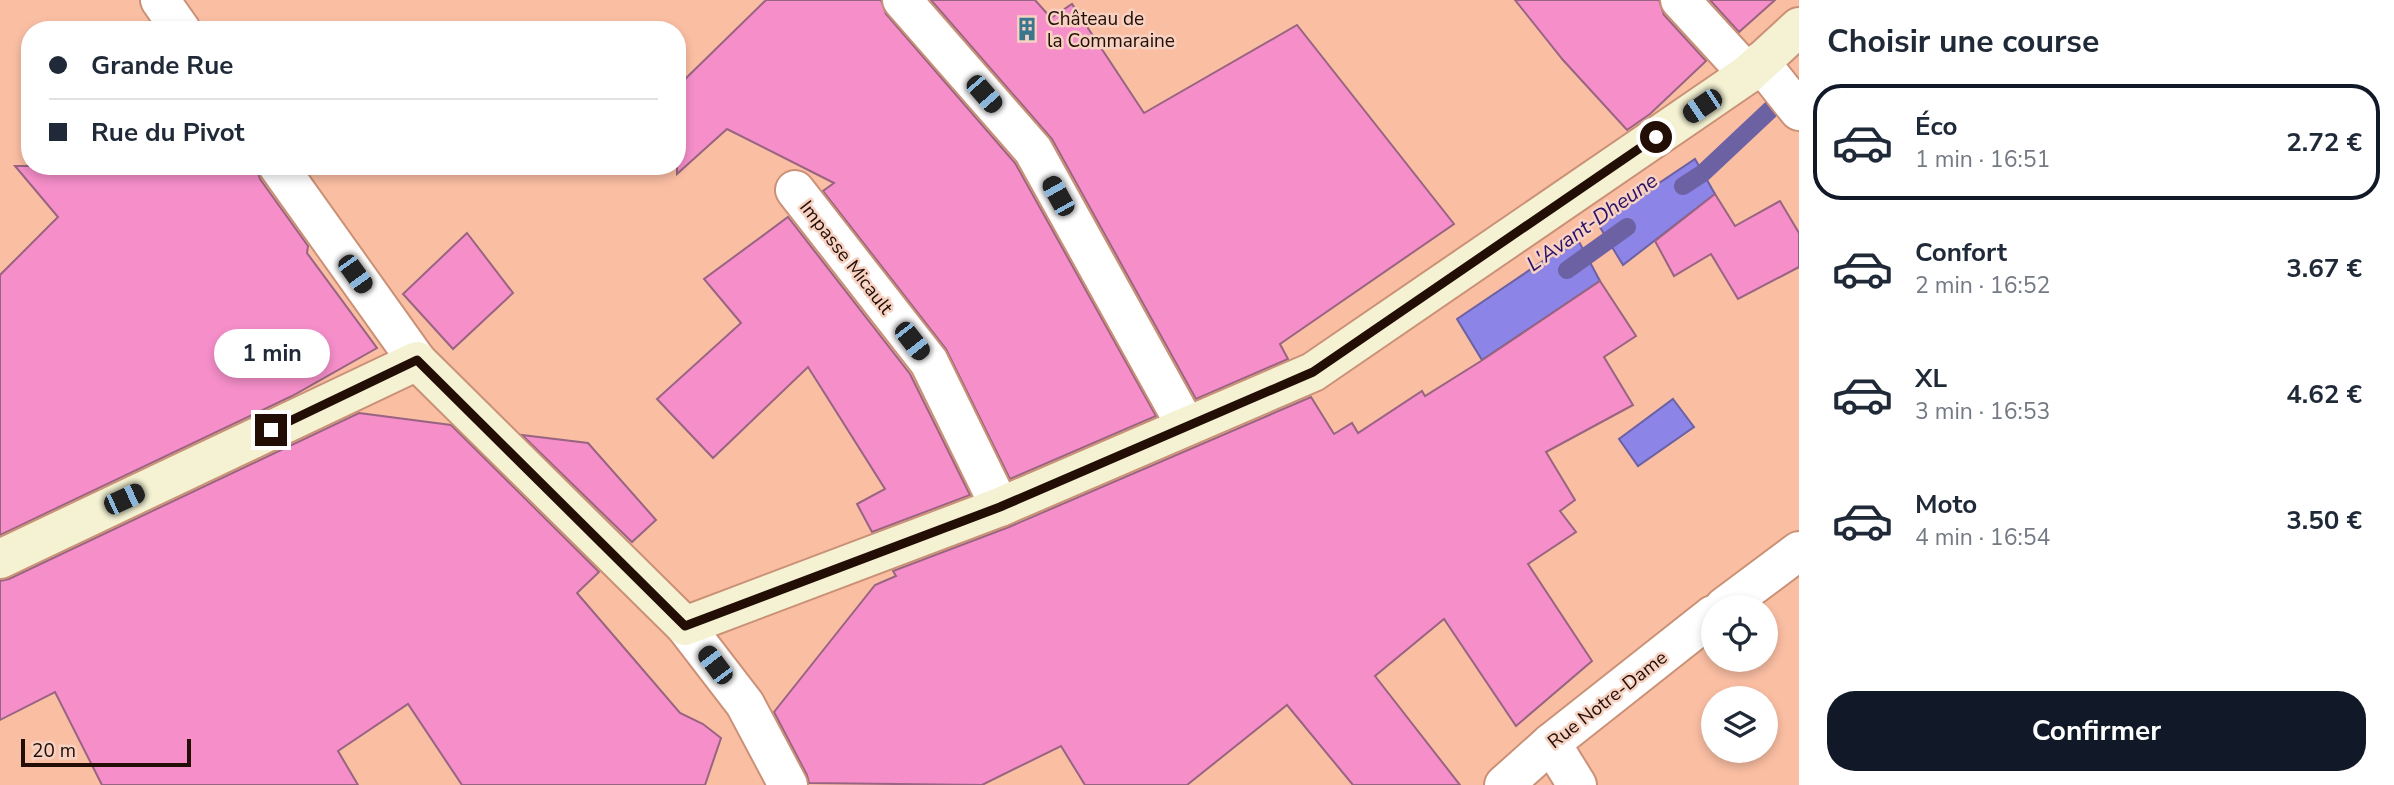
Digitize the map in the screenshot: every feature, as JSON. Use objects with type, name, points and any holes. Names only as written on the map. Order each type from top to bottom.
[{"type":"main road","points":[[0,559],[417,360],[685,626],[1000,507],[1313,372],[1773,84],[1799,27]]},
{"type":"street","points":[[160,0],[175,21]]},
{"type":"street","points":[[902,0],[1033,150],[1186,426]]},
{"type":"street","points":[[1681,0],[1773,84]]},
{"type":"street","points":[[284,175],[417,360]]},
{"type":"street","name":"Impasse Micault","points":[[795,190],[929,362],[1000,507]]},
{"type":"street","points":[[1740,595],[1799,551]]},
{"type":"street","name":"Rue Notre-Dame","points":[[1504,785],[1551,743],[1701,624]]},
{"type":"street","points":[[685,626],[745,704],[788,785]]},
{"type":"street","points":[[1551,743],[1577,785]]},
{"type":"shaded area","points":[[1695,159],[1715,194],[1623,265],[1598,224]]},
{"type":"shaded area","points":[[1577,238],[1600,281],[1482,360],[1457,319]]},
{"type":"shaded area","points":[[1673,399],[1694,427],[1638,466],[1619,439]]},
{"type":"building","points":[[766,0],[881,0],[886,14],[1015,163],[1156,416],[1010,479],[946,349],[823,191],[834,183],[727,129],[686,166],[686,78]]},
{"type":"building","points":[[931,0],[1035,0],[1051,18],[1072,4],[1144,113],[1297,25],[1454,224],[1280,344],[1288,359],[1196,399],[1052,139]]},
{"type":"building","points":[[1515,0],[1659,0],[1664,15],[1706,61],[1650,114],[1627,130],[1563,60]]},
{"type":"building","points":[[1710,0],[1775,0],[1739,32]]},
{"type":"building","points":[[23,175],[259,175],[308,246],[307,253],[377,348],[292,396],[0,535],[0,275],[58,217]]},
{"type":"building","points":[[1715,194],[1735,226],[1780,201],[1799,233],[1799,267],[1738,299],[1711,254],[1674,276],[1655,241]]},
{"type":"building","points":[[788,217],[910,374],[970,495],[872,532],[857,504],[885,489],[808,367],[713,458],[657,399],[741,323],[704,279]]},
{"type":"building","points":[[467,233],[513,293],[453,349],[403,294]]},
{"type":"building","points":[[1600,281],[1636,336],[1604,357],[1633,405],[1546,452],[1575,500],[1560,511],[1576,532],[1528,564],[1592,661],[1516,726],[1444,619],[1375,676],[1460,785],[1353,785],[1287,705],[1187,785],[1085,785],[1061,746],[982,785],[809,783],[774,712],[875,585],[896,576],[893,571],[1009,527],[1311,397],[1334,434],[1352,423],[1358,433],[1422,391],[1425,396],[1481,361]]},
{"type":"building","points":[[359,413],[451,425],[599,572],[577,593],[680,713],[703,724],[721,738],[705,785],[462,785],[408,704],[338,751],[358,785],[102,785],[55,692],[0,720],[0,581]]},
{"type":"building","points":[[522,435],[588,443],[656,520],[632,542]]},
{"type":"waterway","name":"L'Avant-Dheune","points":[[1683,186],[1703,173],[1788,93]]},
{"type":"waterway","name":"L'Avant-Dheune","points":[[1567,270],[1627,227]]},
{"type":"place","name":"Château de la Commaraine","points":[[1027,29]]},
{"type":"route","points":[[271,430],[417,360],[685,626],[1000,507],[1313,372],[1656,137]]}]
